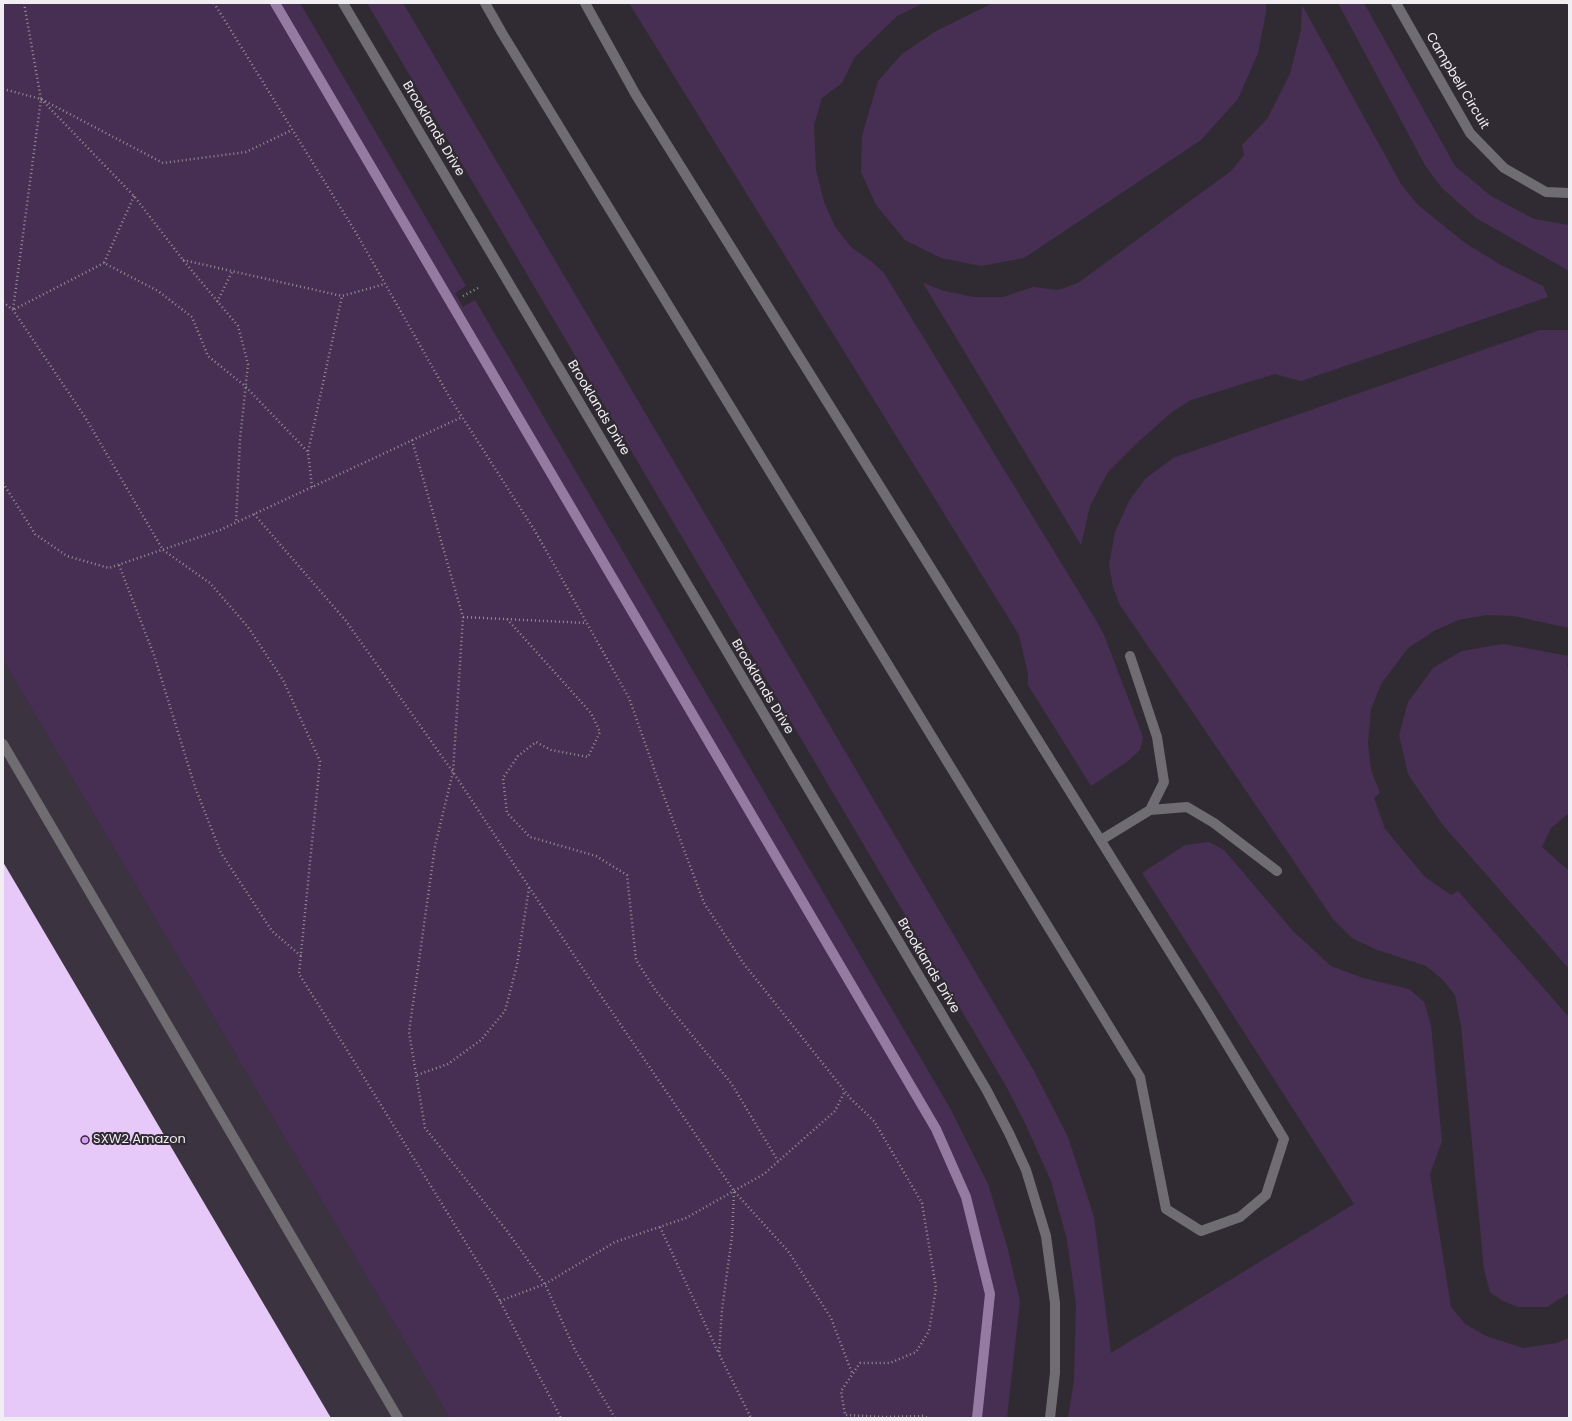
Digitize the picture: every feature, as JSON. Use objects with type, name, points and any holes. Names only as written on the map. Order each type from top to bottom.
[{"type":"street","name":"Brooklands Drive","points":[[343,3],[982,1082],[1009,1133],[1026,1170],[1046,1236],[1055,1303],[1054,1373],[1050,1418]]},
{"type":"street","points":[[485,3],[514,53],[1140,1077],[1166,1209],[1201,1231],[1240,1217],[1266,1195],[1284,1139],[1101,840],[636,95],[585,3]]},
{"type":"street","name":"Campbell Circuit","points":[[1396,3],[1470,133],[1504,168],[1546,192],[1569,194]]},
{"type":"street","points":[[1130,656],[1157,737],[1164,782],[1150,810]]},
{"type":"street","points":[[3,744],[398,1418]]},
{"type":"street","points":[[1101,840],[1150,810],[1187,807],[1214,823],[1277,871]]},
{"type":"path","points":[[13,310],[41,99],[24,3]]},
{"type":"path","points":[[214,3],[355,231],[462,417],[535,531],[629,698],[704,903],[744,964],[851,1099],[874,1121],[922,1203],[936,1288],[929,1331],[916,1352],[890,1363],[860,1363],[841,1390],[845,1416],[925,1416],[927,1418]]},
{"type":"path","points":[[3,89],[41,99],[163,164],[246,152],[292,130]]},
{"type":"path","points":[[41,99],[134,196],[183,260],[238,326],[248,364],[240,440],[236,523]]},
{"type":"path","points":[[13,310],[104,263],[134,196]]},
{"type":"path","points":[[183,260],[233,270],[342,296],[385,284]]},
{"type":"path","points":[[104,263],[158,291],[192,317],[208,356],[245,386],[308,452]]},
{"type":"path","points":[[217,302],[233,270]]},
{"type":"path","points":[[463,296],[478,288]]},
{"type":"path","points":[[312,487],[308,452],[342,296]]},
{"type":"path","points":[[3,302],[13,310],[85,417],[163,550],[210,583],[248,626],[283,680],[320,761],[299,974],[486,1276],[561,1418]]},
{"type":"path","points":[[3,483],[35,534],[67,556],[109,568],[220,530],[462,417]]},
{"type":"path","points":[[412,440],[463,617],[453,772],[435,846],[410,1032],[425,1128],[507,1231],[545,1284],[575,1350],[616,1418]]},
{"type":"path","points":[[254,514],[346,621],[453,772],[734,1191],[788,1251],[831,1318],[852,1373]]},
{"type":"path","points":[[119,565],[154,656],[195,787],[221,853],[272,931],[301,956]]},
{"type":"path","points":[[463,617],[587,623]]},
{"type":"path","points":[[507,619],[591,713],[600,732],[588,757],[551,750],[536,742],[518,756],[503,778],[507,813],[530,837],[596,856],[626,875],[636,960],[656,991],[731,1083],[778,1161]]},
{"type":"path","points":[[416,1075],[448,1064],[454,1060],[481,1040],[505,1011],[517,965],[530,888]]},
{"type":"path","points":[[500,1301],[545,1284],[615,1242],[686,1218],[764,1174],[835,1111],[845,1091]]},
{"type":"path","points":[[719,1354],[722,1310],[732,1236],[734,1191]]},
{"type":"path","points":[[660,1227],[719,1354],[751,1418]]},
{"type":"shaded area","points":[[3,3],[300,3],[466,286],[455,293],[463,307],[475,300],[950,1108],[988,1184],[1007,1246],[1020,1301],[1007,1418],[450,1418],[3,660]]},
{"type":"shaded area","points":[[367,3],[403,3],[1034,1071],[1068,1137],[1094,1217],[1111,1353],[1354,1204],[1142,873],[1185,845],[1209,842],[1224,850],[1293,931],[1331,966],[1363,978],[1409,989],[1424,1002],[1431,1025],[1442,1141],[1430,1174],[1451,1307],[1465,1324],[1486,1336],[1523,1348],[1557,1343],[1569,1338],[1569,1418],[1068,1418],[1074,1380],[1076,1304],[1067,1240],[1051,1181],[1025,1123],[1006,1086]]},
{"type":"shaded area","points":[[629,3],[924,3],[897,16],[854,58],[842,83],[822,98],[814,125],[816,170],[824,202],[835,227],[852,248],[871,261],[884,273],[1104,635],[1143,737],[1140,750],[1128,761],[1091,786],[1028,685],[1028,674],[1019,635]]},
{"type":"shaded area","points":[[993,3],[1266,3],[1266,12],[1258,53],[1238,99],[1201,140],[1024,258],[981,266],[941,258],[905,240],[876,205],[861,172],[862,136],[878,81],[902,54],[936,31]]},
{"type":"shaded area","points":[[1338,3],[1364,3],[1455,166],[1491,196],[1534,219],[1569,225],[1569,271],[1476,218],[1443,189],[1426,167]]},
{"type":"shaded area","points":[[1302,5],[1401,184],[1417,204],[1465,243],[1501,265],[1543,286],[1548,297],[1301,381],[1275,374],[1191,400],[1172,412],[1137,443],[1108,472],[1090,506],[1081,545],[923,283],[944,291],[974,297],[1003,297],[1033,287],[1058,290],[1078,283],[1231,171],[1244,155],[1242,145],[1267,119],[1290,74],[1301,30]]},
{"type":"shaded area","points":[[1540,330],[1569,330],[1569,628],[1514,616],[1487,615],[1458,620],[1434,631],[1408,648],[1381,684],[1371,709],[1368,744],[1371,770],[1380,793],[1374,798],[1385,829],[1425,877],[1451,895],[1458,891],[1569,1017],[1569,1293],[1547,1307],[1518,1307],[1503,1301],[1490,1292],[1484,1270],[1461,1026],[1455,995],[1442,979],[1426,966],[1375,949],[1352,938],[1333,919],[1120,605],[1113,587],[1109,564],[1115,532],[1129,501],[1145,479],[1173,458]]},
{"type":"shaded area","points":[[1503,644],[1569,656],[1567,666],[1569,668],[1569,813],[1551,828],[1542,847],[1569,871],[1569,969],[1442,824],[1408,774],[1399,735],[1408,702],[1433,668],[1462,651]]},
{"type":"shaded area","points":[[3,660],[450,1418],[3,1418]]},
{"type":"building","name":"SXW2 Amazon","points":[[3,862],[331,1418],[3,1418]]},
{"type":"waterway","points":[[275,3],[936,1129],[966,1197],[990,1294],[977,1418]]},
{"type":"place","name":"SXW2 Amazon","points":[[85,1140]]}]
